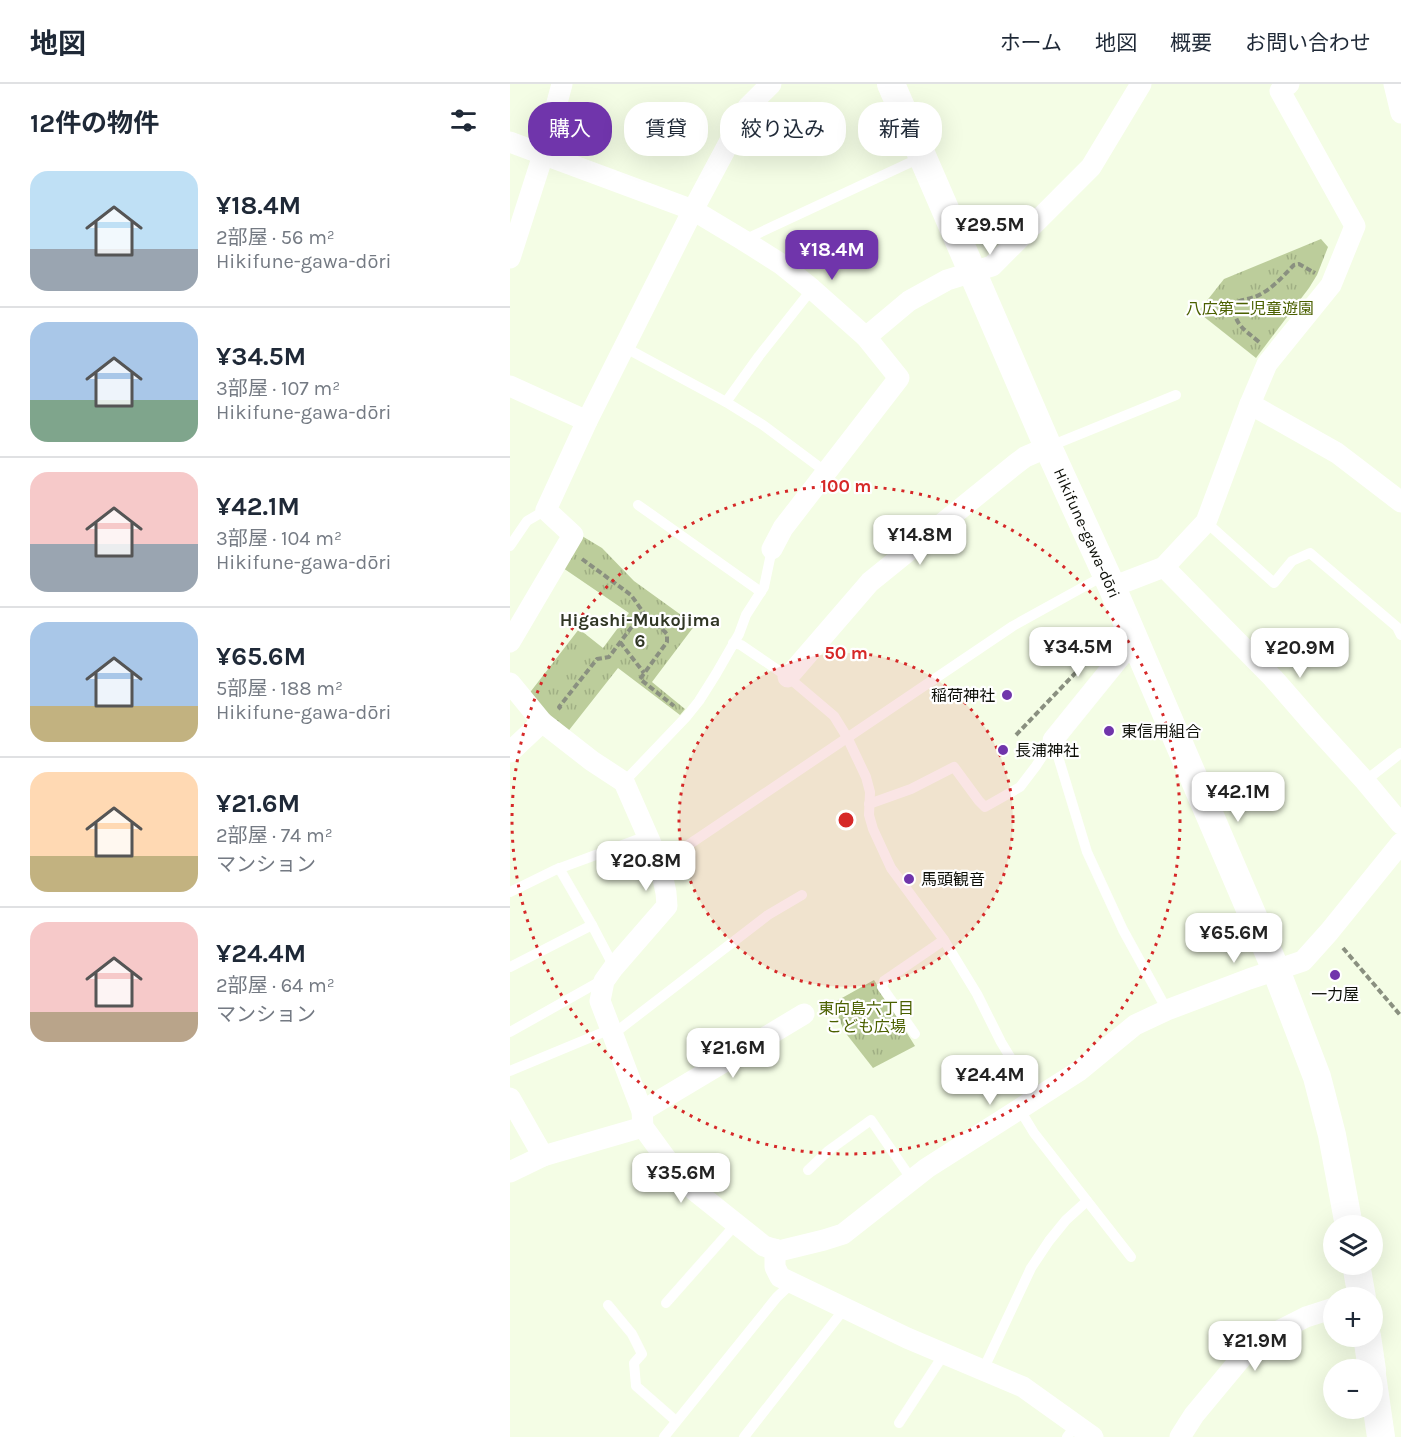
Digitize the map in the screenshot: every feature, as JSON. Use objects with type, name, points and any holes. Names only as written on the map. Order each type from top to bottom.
[{"type":"street","points":[[557,102],[562,84]]},
{"type":"street","points":[[510,642],[573,535],[546,510],[587,421],[693,210],[748,107],[771,84]]},
{"type":"street","name":"Hikifune-gawa-dōri","points":[[891,84],[971,272],[1109,581],[1276,970],[1317,1077],[1332,1136],[1347,1215]]},
{"type":"street","points":[[866,337],[909,301],[947,280],[992,266],[1091,167],[1141,84]]},
{"type":"street","points":[[1394,84],[1401,113]]},
{"type":"street","points":[[1109,581],[1164,567],[1206,522],[1250,404],[1268,364],[1331,285],[1355,226],[1281,86]]},
{"type":"street","points":[[510,142],[528,149]]},
{"type":"street","points":[[510,256],[543,156]]},
{"type":"street","points":[[546,156],[693,210],[782,264],[866,337],[899,378],[783,528],[772,549]]},
{"type":"street","points":[[510,386],[587,421]]},
{"type":"street","points":[[1250,404],[1337,453],[1401,502]]},
{"type":"street","points":[[788,677],[870,582],[1024,457],[1048,447]]},
{"type":"street","points":[[1164,567],[1274,678],[1401,824]]},
{"type":"street","points":[[1053,740],[1134,640]]},
{"type":"street","points":[[510,683],[550,718],[592,761],[624,782],[660,864],[667,906],[609,974],[600,1001],[643,1119],[670,1164],[695,1191],[764,1246],[779,1251],[843,1234],[927,1168],[1079,1071],[1135,1025],[1167,1010],[1303,961],[1401,843]]},
{"type":"street","points":[[510,752],[550,718]]},
{"type":"street","points":[[510,1172],[543,1156],[643,1119],[804,1014]]},
{"type":"street","points":[[510,1098],[543,1156]]},
{"type":"street","points":[[775,1250],[775,1267],[780,1276],[907,1338],[1023,1387],[1079,1433]]},
{"type":"street","points":[[1180,1437],[1194,1414],[1253,1344],[1306,1317],[1323,1312]]},
{"type":"street","points":[[1378,1419],[1381,1437]]},
{"type":"lane","points":[[743,240],[922,157]]},
{"type":"lane","points":[[726,402],[812,289]]},
{"type":"lane","points":[[624,347],[726,402],[763,425],[826,472]]},
{"type":"lane","points":[[1048,447],[1176,395]]},
{"type":"lane","points":[[638,505],[761,592]]},
{"type":"lane","points":[[510,546],[527,521],[546,510]]},
{"type":"lane","points":[[1206,522],[1274,583],[1292,561],[1310,553],[1397,627],[1401,635]]},
{"type":"lane","points":[[624,782],[699,701],[764,587],[772,549]]},
{"type":"lane","points":[[660,864],[1013,626],[1109,581]]},
{"type":"lane","points":[[734,643],[741,645],[788,677],[834,716],[866,777],[870,792],[869,815],[891,868],[944,940],[977,994],[1028,1105],[1034,1133],[1131,1257]]},
{"type":"lane","points":[[869,804],[911,789],[954,767],[986,807],[1020,787],[1053,740]]},
{"type":"lane","points":[[1053,740],[1087,852],[1123,930],[1167,1010]]},
{"type":"lane","points":[[1365,781],[1401,753]]},
{"type":"lane","points":[[510,892],[559,868],[647,836]]},
{"type":"lane","points":[[510,1032],[609,974],[592,925],[559,868]]},
{"type":"lane","points":[[510,1071],[612,1032],[768,915],[802,896]]},
{"type":"lane","points":[[510,967],[592,925]]},
{"type":"lane","points":[[915,1034],[882,987],[884,981],[944,940]]},
{"type":"lane","points":[[808,1170],[828,1151],[872,1120],[912,1180]]},
{"type":"lane","points":[[983,1370],[1031,1268],[1049,1241],[1087,1201]]},
{"type":"lane","points":[[666,1303],[736,1224]]},
{"type":"lane","points":[[664,1437],[777,1297],[792,1282]]},
{"type":"lane","points":[[608,1305],[632,1334],[642,1354],[634,1363],[636,1386],[676,1421]]},
{"type":"lane","points":[[744,1437],[845,1308]]},
{"type":"lane","points":[[899,1423],[944,1354]]},
{"type":"path","points":[[1266,348],[1239,325],[1234,316],[1233,304],[1263,293],[1294,265],[1299,264],[1321,277]]},
{"type":"path","points":[[565,548],[631,595],[648,619],[666,634],[667,642],[640,679],[687,716]]},
{"type":"path","points":[[550,718],[561,710],[559,707],[597,659],[609,657],[643,612]]},
{"type":"path","points":[[620,642],[644,673]]},
{"type":"path","points":[[1016,735],[1090,658]]},
{"type":"path","points":[[1329,932],[1401,1016]]},
{"type":"green space","name":"八広第二児童遊園","points":[[1321,239],[1328,247],[1317,275],[1256,358],[1198,312],[1224,279]]},
{"type":"green space","points":[[582,536],[602,548],[634,581],[695,625],[652,682],[685,709],[680,715],[618,668],[566,734],[528,695],[579,629],[603,648],[629,613],[563,568]]},
{"type":"green space","name":"東向島六丁目 こども広場","points":[[874,980],[915,1046],[873,1068],[844,1031],[833,1003]]},
{"type":"place","name":"稲荷神社","points":[[1007,695]]},
{"type":"place","name":"東信用組合","points":[[1109,731]]},
{"type":"place","name":"長浦神社","points":[[1003,750]]},
{"type":"place","name":"馬頭観音","points":[[909,879]]},
{"type":"place","name":"一力屋","points":[[1335,975]]},
{"type":"district","name":"Higashi-Mukojima 6","points":[[640,630]]}]
